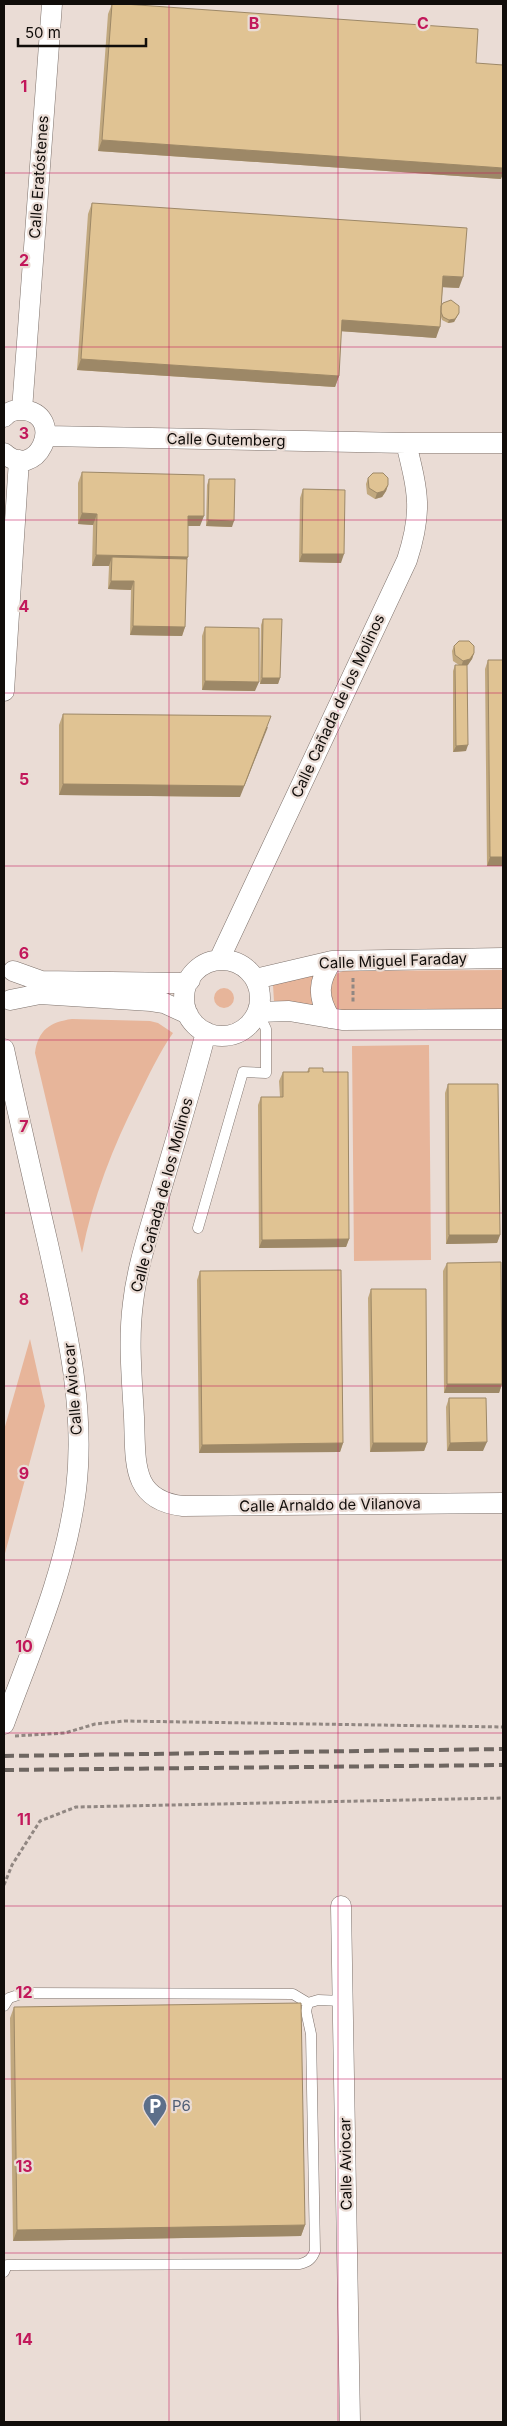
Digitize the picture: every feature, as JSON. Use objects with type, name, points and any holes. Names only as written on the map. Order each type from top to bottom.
[{"type":"street","name":"Calle Eratóstenes","points":[[13,413],[52,4]]},
{"type":"street","points":[[4,690],[12,456],[33,457],[40,452],[46,436],[42,421],[30,411],[13,413]]},
{"type":"street","name":"Calle Gutemberg","points":[[46,436],[503,443]]},
{"type":"street","name":"Calle Cañada de los Molinos","points":[[219,960],[407,560],[415,537],[418,490],[406,443]]},
{"type":"street","name":"Calle Miguel Faraday","points":[[255,979],[332,961],[503,958]]},
{"type":"street","points":[[8,965],[41,981],[181,983],[190,980],[207,964],[219,960],[240,964],[255,979],[260,1000],[258,1012],[252,1022],[242,1031],[218,1036],[206,1032],[197,1026],[188,1014],[185,995],[190,980]]},
{"type":"street","points":[[330,1018],[322,1006],[319,994],[321,982],[332,961]]},
{"type":"street","points":[[7,1004],[15,982],[8,965]]},
{"type":"street","points":[[7,1004],[40,994],[151,1000],[164,1003],[188,1014]]},
{"type":"street","points":[[258,1012],[289,1011],[354,1020],[503,1019]]},
{"type":"street","name":"Calle Cañada de los Molinos","points":[[158,1500],[149,1494],[141,1484],[136,1454],[130,1339],[133,1303],[140,1262],[206,1032]]},
{"type":"street","name":"Calle Aviocar","points":[[4,1049],[71,1346],[78,1430],[76,1489],[71,1524],[56,1582],[16,1691],[8,1730]]},
{"type":"street","name":"Calle Arnaldo de Vilanova","points":[[158,1500],[183,1506],[503,1503]]},
{"type":"street","name":"Calle Aviocar","points":[[341,1906],[350,2422]]},
{"type":"lane","points":[[198,1228],[243,1072],[266,1073],[266,1029],[258,1012]]},
{"type":"lane","points":[[4,2006],[9,1998],[24,1993],[293,1994],[308,2003],[318,2000],[343,2001]]},
{"type":"lane","points":[[4,2272],[7,2265],[300,2264],[312,2258],[315,2251],[312,2034],[306,2011],[308,2003]]},
{"type":"path","points":[[353,960],[354,1020]]},
{"type":"path","points":[[8,1730],[65,1733],[95,1724],[124,1721],[503,1727]]},
{"type":"path","points":[[4,1885],[12,1866],[40,1821],[76,1807],[503,1798]]},
{"type":"shaded area","points":[[503,970],[503,1011],[346,1013],[334,1009],[330,996],[334,975],[343,971]]},
{"type":"shaded area","points":[[315,973],[316,1010],[274,1002],[273,985]]},
{"type":"shaded area","points":[[224,988],[231,991],[234,998],[231,1005],[224,1008],[217,1005],[214,998],[217,991]]},
{"type":"shaded area","points":[[72,1019],[150,1021],[158,1023],[173,1033],[150,1072],[112,1154],[98,1192],[82,1253],[35,1053],[39,1038],[46,1028],[57,1022]]},
{"type":"shaded area","points":[[429,1045],[431,1260],[354,1261],[352,1046]]},
{"type":"shaded area","points":[[30,1339],[45,1406],[4,1557],[4,1430]]},
{"type":"building","points":[[112,4],[478,29],[476,63],[503,65],[503,168],[102,140]]},
{"type":"building","points":[[92,203],[467,228],[463,277],[443,276],[440,327],[342,320],[339,376],[81,359]]},
{"type":"building","points":[[451,300],[459,306],[459,313],[455,319],[449,320],[443,317],[441,306],[443,303]]},
{"type":"building","points":[[82,472],[204,475],[204,516],[188,516],[188,557],[96,555],[97,514],[82,513]]},
{"type":"building","points":[[373,473],[383,473],[388,478],[388,485],[384,491],[377,493],[369,488],[368,478]]},
{"type":"building","points":[[209,479],[235,479],[234,521],[208,520]]},
{"type":"building","points":[[303,489],[345,490],[344,554],[302,554]]},
{"type":"building","points":[[112,557],[187,559],[185,627],[133,626],[134,581],[111,581]]},
{"type":"building","points":[[263,619],[282,619],[280,678],[262,678]]},
{"type":"building","points":[[205,627],[259,628],[259,682],[205,681]]},
{"type":"building","points":[[459,641],[469,641],[474,646],[474,653],[470,659],[463,661],[455,655],[454,646]]},
{"type":"building","points":[[488,660],[503,660],[503,857],[490,857]]},
{"type":"building","points":[[455,665],[467,665],[468,745],[456,746]]},
{"type":"building","points":[[63,714],[271,716],[244,786],[63,784]]},
{"type":"building","points":[[309,1068],[323,1068],[323,1072],[348,1072],[349,1239],[262,1240],[261,1097],[283,1097],[283,1072],[309,1072]]},
{"type":"building","points":[[448,1084],[498,1084],[500,1235],[449,1235]]},
{"type":"building","points":[[501,1262],[502,1384],[447,1384],[447,1263]]},
{"type":"building","points":[[341,1270],[343,1443],[202,1445],[200,1271]]},
{"type":"building","points":[[371,1289],[426,1289],[427,1443],[373,1443]]},
{"type":"building","points":[[449,1398],[486,1398],[487,1442],[450,1443]]},
{"type":"building","name":"P6","points":[[301,2003],[305,2225],[17,2230],[14,2007]]},
{"type":"railway","points":[[4,1756],[503,1749]]},
{"type":"railway","points":[[4,1770],[503,1765]]},
{"type":"place","name":"P6","points":[[155,2127]]}]
